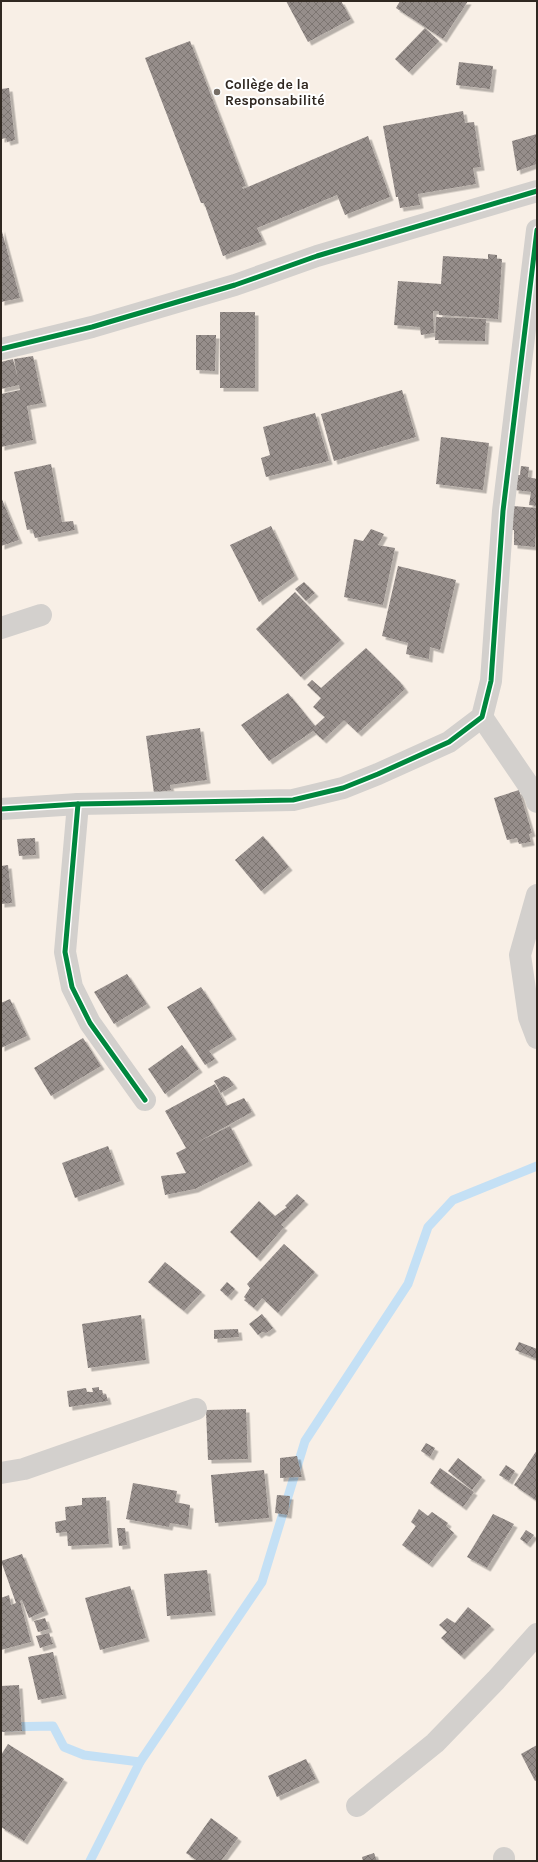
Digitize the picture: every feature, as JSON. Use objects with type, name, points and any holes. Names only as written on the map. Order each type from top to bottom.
[{"type":"street","points":[[1,349],[100,325],[235,285],[317,256],[537,191]]},
{"type":"street","points":[[1,809],[78,804],[293,800],[343,788],[378,774],[449,742],[482,717],[491,681],[503,512],[537,230]]},
{"type":"street","points":[[1,628],[42,615]]},
{"type":"street","points":[[482,717],[535,796],[537,802]]},
{"type":"street","points":[[78,804],[65,952],[72,987],[90,1023],[145,1100]]},
{"type":"street","points":[[537,895],[520,955],[529,1017],[537,1038]]},
{"type":"street","points":[[1,1473],[24,1469],[196,1409]]},
{"type":"street","points":[[356,1806],[435,1743],[496,1680],[537,1634]]},
{"type":"building","points":[[286,1],[341,1],[351,19],[308,42]]},
{"type":"building","points":[[400,1],[468,1],[443,39],[396,8]]},
{"type":"building","points":[[425,28],[439,41],[409,72],[395,59]]},
{"type":"building","points":[[190,41],[246,186],[242,187],[243,189],[368,136],[390,197],[345,215],[337,195],[257,228],[263,241],[223,256],[204,203],[201,203],[145,58]]},
{"type":"building","points":[[459,62],[493,66],[490,89],[456,85]]},
{"type":"building","points":[[9,88],[15,140],[7,142],[6,138],[1,139],[1,89]]},
{"type":"building","points":[[463,111],[465,123],[474,122],[481,167],[473,168],[476,184],[418,194],[420,205],[400,208],[398,197],[396,197],[383,126]]},
{"type":"building","points":[[537,134],[537,164],[517,171],[512,141]]},
{"type":"building","points":[[1,228],[20,298],[1,302]]},
{"type":"building","points":[[488,254],[497,255],[497,259],[502,259],[498,319],[439,315],[439,311],[433,311],[434,333],[421,335],[420,327],[394,325],[398,281],[441,284],[443,256],[488,259]]},
{"type":"building","points":[[220,312],[255,312],[255,388],[220,388]]},
{"type":"building","points":[[436,317],[486,319],[485,341],[435,340]]},
{"type":"building","points":[[196,335],[216,335],[215,371],[196,370]]},
{"type":"building","points":[[33,356],[43,403],[27,406],[33,440],[1,447],[1,394],[20,390],[19,385],[1,389],[1,362],[13,359],[18,379],[14,359]]},
{"type":"building","points":[[402,390],[416,437],[334,461],[321,414]]},
{"type":"building","points":[[315,413],[329,461],[266,477],[261,458],[270,455],[263,427]]},
{"type":"building","points":[[441,437],[489,443],[483,490],[436,484]]},
{"type":"building","points":[[51,464],[62,522],[73,521],[75,530],[35,538],[32,529],[27,530],[14,472]]},
{"type":"building","points":[[521,466],[529,467],[528,477],[537,479],[537,506],[529,505],[531,492],[515,490],[517,475],[520,475]]},
{"type":"building","points":[[1,497],[19,540],[1,546]]},
{"type":"building","points":[[513,506],[537,508],[535,547],[514,545],[514,530],[511,530]]},
{"type":"building","points":[[271,526],[295,576],[259,602],[230,545]]},
{"type":"building","points":[[371,529],[384,534],[378,545],[395,548],[383,605],[344,597],[354,539],[363,541]]},
{"type":"building","points":[[398,566],[456,580],[440,650],[430,647],[429,659],[406,654],[408,643],[382,636]]},
{"type":"building","points":[[304,582],[315,593],[306,601],[295,589]]},
{"type":"building","points":[[295,592],[341,640],[301,677],[256,629]]},
{"type":"building","points":[[366,648],[400,682],[405,689],[358,733],[344,720],[323,740],[313,731],[269,761],[241,725],[288,693],[315,726],[325,717],[313,707],[321,698],[307,685],[312,680],[321,688]]},
{"type":"building","points":[[200,728],[207,780],[170,785],[171,790],[154,793],[146,736]]},
{"type":"building","points":[[519,790],[532,833],[529,834],[531,842],[519,844],[517,838],[507,840],[494,798]]},
{"type":"building","points":[[263,836],[289,867],[261,891],[235,860]]},
{"type":"building","points":[[35,838],[36,855],[19,856],[17,839]]},
{"type":"building","points":[[8,865],[12,903],[1,904],[1,866]]},
{"type":"building","points":[[127,974],[147,1004],[114,1024],[94,992]]},
{"type":"building","points":[[201,987],[233,1036],[209,1051],[215,1059],[205,1065],[167,1007]]},
{"type":"building","points":[[10,999],[27,1036],[1,1048],[1,1003]]},
{"type":"building","points":[[83,1038],[101,1066],[51,1096],[34,1068]]},
{"type":"building","points":[[182,1045],[199,1069],[165,1094],[148,1069]]},
{"type":"building","points":[[224,1076],[229,1078],[234,1085],[221,1093],[214,1081]]},
{"type":"building","points":[[215,1084],[226,1106],[244,1098],[252,1112],[196,1143],[230,1126],[249,1162],[195,1189],[165,1195],[161,1176],[186,1173],[176,1153],[186,1148],[165,1111]]},
{"type":"building","points":[[108,1146],[121,1181],[75,1198],[62,1163]]},
{"type":"building","points":[[297,1194],[305,1201],[281,1225],[284,1227],[257,1258],[230,1232],[259,1201],[275,1216],[287,1207],[285,1206]]},
{"type":"building","points":[[284,1244],[315,1272],[278,1313],[262,1298],[254,1308],[244,1300],[246,1299],[244,1297],[250,1288],[247,1284]]},
{"type":"building","points":[[165,1262],[202,1292],[184,1311],[148,1282]]},
{"type":"building","points":[[227,1282],[235,1289],[228,1297],[220,1290]]},
{"type":"building","points":[[262,1314],[273,1328],[266,1333],[262,1332],[258,1335],[249,1324]]},
{"type":"building","points":[[141,1315],[146,1360],[88,1368],[82,1324]]},
{"type":"building","points":[[238,1329],[239,1337],[214,1339],[214,1330]]},
{"type":"building","points":[[519,1342],[537,1349],[537,1359],[515,1350]]},
{"type":"building","points":[[99,1387],[99,1390],[102,1390],[103,1395],[106,1394],[108,1401],[69,1407],[67,1391],[86,1388],[87,1392],[93,1392],[92,1388]]},
{"type":"building","points":[[246,1409],[248,1459],[208,1460],[206,1410]]},
{"type":"building","points":[[426,1443],[435,1448],[430,1457],[421,1451]]},
{"type":"building","points":[[537,1450],[537,1501],[514,1485]]},
{"type":"building","points":[[297,1456],[302,1477],[280,1478],[280,1458]]},
{"type":"building","points":[[458,1458],[482,1477],[472,1490],[448,1471]]},
{"type":"building","points":[[506,1465],[515,1471],[509,1481],[499,1475]]},
{"type":"building","points":[[440,1468],[474,1492],[463,1507],[430,1483]]},
{"type":"building","points":[[264,1470],[269,1518],[215,1523],[211,1475]]},
{"type":"building","points":[[133,1483],[177,1491],[175,1502],[190,1505],[188,1526],[170,1523],[169,1527],[126,1519]]},
{"type":"building","points":[[277,1495],[290,1496],[288,1515],[275,1513]]},
{"type":"building","points":[[106,1497],[109,1544],[68,1546],[67,1532],[56,1533],[55,1522],[66,1520],[65,1507],[82,1505],[82,1498]]},
{"type":"building","points":[[419,1509],[428,1516],[432,1512],[448,1523],[446,1526],[454,1533],[429,1564],[402,1545],[416,1526],[411,1522]]},
{"type":"building","points":[[493,1514],[514,1524],[487,1568],[467,1557]]},
{"type":"building","points":[[117,1528],[125,1528],[127,1545],[119,1546]]},
{"type":"building","points":[[526,1530],[534,1535],[527,1544],[520,1539]]},
{"type":"building","points":[[22,1554],[45,1611],[29,1618],[22,1600],[20,1601],[31,1642],[1,1650],[1,1598],[9,1595],[11,1605],[16,1603],[1,1561]]},
{"type":"building","points":[[207,1570],[212,1612],[167,1616],[164,1574]]},
{"type":"building","points":[[130,1586],[146,1638],[100,1650],[85,1598]]},
{"type":"building","points":[[468,1607],[491,1626],[461,1656],[441,1638],[447,1632],[439,1625],[447,1618],[455,1623]]},
{"type":"building","points":[[45,1618],[49,1629],[38,1632],[34,1621]]},
{"type":"building","points":[[49,1633],[53,1644],[40,1648],[36,1636]]},
{"type":"building","points":[[53,1652],[63,1695],[38,1700],[28,1657]]},
{"type":"building","points":[[19,1685],[22,1731],[1,1732],[1,1686]]},
{"type":"building","points":[[8,1744],[64,1779],[24,1841],[1,1827],[1,1755]]},
{"type":"building","points":[[537,1745],[537,1780],[535,1781],[521,1754]]},
{"type":"building","points":[[306,1759],[316,1779],[277,1797],[268,1776]]},
{"type":"building","points":[[211,1818],[238,1838],[221,1861],[198,1861],[186,1853]]},
{"type":"building","points":[[374,1853],[377,1861],[363,1861],[362,1857]]},
{"type":"waterway","points":[[90,1861],[140,1762],[262,1582],[305,1441],[408,1284],[428,1227],[453,1200],[537,1166]]},
{"type":"waterway","points":[[1,1727],[53,1726],[64,1747],[84,1755],[140,1762]]},
{"type":"cycle path","points":[[1,349],[92,327],[235,285],[317,256],[537,191]]},
{"type":"cycle path","points":[[1,809],[78,804],[293,800],[343,788],[378,774],[449,742],[482,717],[491,681],[503,511],[537,230]]},
{"type":"cycle path","points":[[78,804],[65,952],[72,987],[90,1023],[145,1100]]},
{"type":"place","name":"Collège de la Responsabilité","points":[[217,92]]}]
